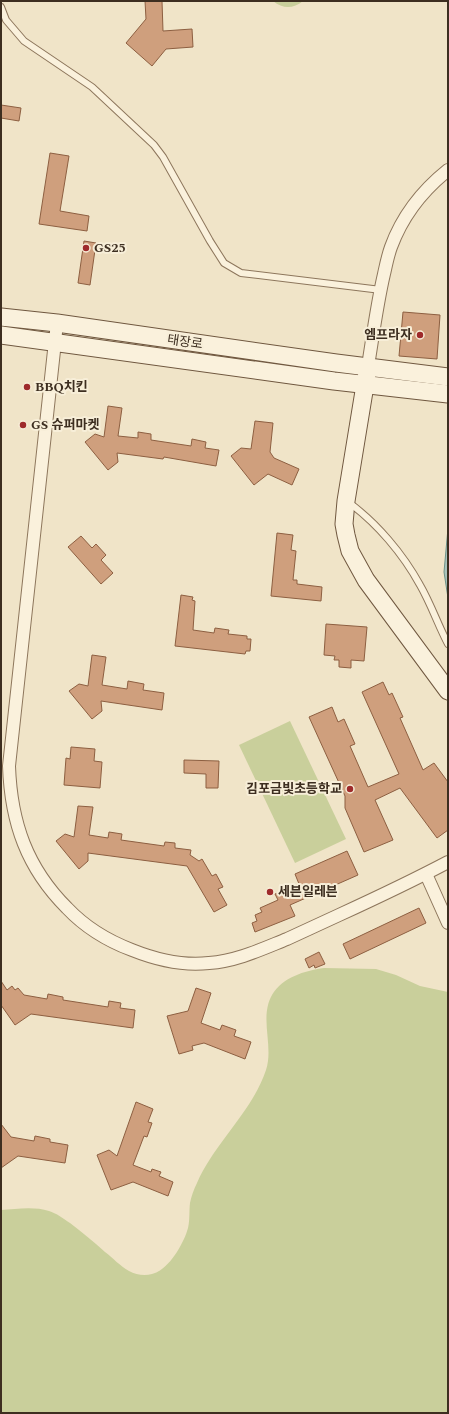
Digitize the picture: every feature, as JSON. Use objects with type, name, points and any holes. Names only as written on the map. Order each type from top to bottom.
[{"type":"street","points":[[448,170],[436,179],[416,201],[401,224],[390,248],[368,366],[346,501],[344,524],[350,551],[357,565],[374,592],[448,691]]},
{"type":"street","name":"태장로","points":[[1,317],[57,323],[336,363],[448,376]]},
{"type":"street","points":[[57,323],[9,766],[11,798],[21,838],[36,870],[46,884],[73,915],[90,928],[119,945],[160,960],[178,963],[210,963],[236,958],[262,950],[426,874],[448,862]]},
{"type":"street","points":[[1,335],[334,381],[448,394]]},
{"type":"street","points":[[426,874],[448,923]]},
{"type":"lane","points":[[1,7],[6,20],[24,41],[92,87],[154,145],[163,157],[224,263],[241,273],[381,290]]},
{"type":"lane","points":[[346,501],[360,511],[372,523],[406,563],[421,586],[448,644]]},
{"type":"green space","points":[[273,1],[303,1],[296,6],[284,7]]},
{"type":"green space","points":[[290,721],[346,839],[295,863],[239,745]]},
{"type":"green space","points":[[324,968],[376,969],[396,975],[420,986],[448,992],[448,1413],[1,1413],[1,1210],[31,1208],[43,1209],[54,1213],[79,1230],[123,1267],[140,1275],[152,1274],[164,1267],[175,1255],[186,1234],[189,1225],[191,1198],[196,1185],[213,1154],[252,1100],[266,1070],[268,1051],[266,1023],[268,1004],[272,995],[288,979],[302,973]]},
{"type":"water","points":[[448,528],[448,598],[444,572]]},
{"type":"building","points":[[145,1],[162,1],[163,31],[192,29],[193,47],[166,49],[152,66],[126,43],[146,19]]},
{"type":"building","points":[[1,105],[21,108],[19,121],[1,118]]},
{"type":"building","points":[[50,153],[69,156],[60,211],[89,216],[87,231],[39,224]]},
{"type":"building","points":[[84,241],[96,243],[90,285],[78,283]]},
{"type":"building","name":"엠프라자","points":[[403,312],[440,315],[437,359],[399,356]]},
{"type":"building","points":[[108,406],[122,408],[118,436],[138,438],[138,432],[151,434],[151,440],[191,446],[192,439],[206,442],[205,448],[219,450],[216,466],[164,457],[163,459],[117,453],[118,462],[108,470],[85,442],[95,434],[104,437]]},
{"type":"building","points":[[255,421],[273,423],[270,452],[274,458],[299,469],[292,485],[268,474],[254,485],[231,456],[241,448],[251,449]]},
{"type":"building","points":[[277,533],[293,535],[291,550],[296,551],[293,580],[297,580],[297,584],[322,587],[321,601],[271,596]]},
{"type":"building","points":[[81,536],[92,548],[96,544],[106,555],[101,560],[113,573],[101,584],[68,547]]},
{"type":"building","points":[[181,595],[193,597],[192,600],[195,601],[193,630],[214,633],[215,628],[229,630],[228,634],[247,636],[247,639],[251,639],[250,651],[246,651],[245,654],[175,646]]},
{"type":"building","points":[[326,624],[367,627],[364,661],[351,660],[351,668],[339,667],[339,660],[334,660],[335,656],[324,655]]},
{"type":"building","points":[[92,655],[106,657],[102,685],[127,689],[128,681],[144,684],[143,690],[164,693],[162,710],[101,701],[102,711],[92,719],[69,691],[79,684],[88,686]]},
{"type":"building","points":[[383,682],[389,695],[392,693],[403,717],[400,718],[423,770],[434,763],[448,782],[448,830],[437,838],[400,788],[375,800],[393,840],[364,852],[345,808],[345,796],[309,717],[332,707],[338,722],[344,719],[355,744],[350,746],[368,787],[399,774],[362,692]]},
{"type":"building","points":[[71,747],[95,749],[94,761],[102,762],[100,788],[64,785],[66,758],[70,759]]},
{"type":"building","points":[[184,760],[219,761],[218,788],[206,788],[206,774],[184,773]]},
{"type":"building","points":[[78,806],[93,807],[89,835],[108,838],[109,832],[122,834],[121,840],[164,846],[165,842],[175,843],[175,848],[191,850],[190,855],[199,861],[202,859],[212,876],[216,874],[223,887],[218,889],[227,905],[214,912],[187,866],[88,853],[88,861],[79,869],[56,841],[65,834],[74,837]]},
{"type":"building","points":[[347,851],[358,875],[290,905],[295,916],[255,932],[252,923],[257,921],[255,915],[262,912],[260,908],[278,900],[275,894],[299,884],[295,874]]},
{"type":"building","points":[[419,908],[426,923],[350,959],[343,944]]},
{"type":"building","points":[[319,952],[325,964],[315,968],[314,965],[309,968],[305,959]]},
{"type":"building","points":[[1,981],[7,990],[12,986],[15,990],[18,988],[24,995],[47,999],[48,994],[63,997],[63,1000],[108,1007],[109,1001],[121,1003],[120,1008],[135,1010],[133,1028],[31,1014],[15,1025],[1,1005]]},
{"type":"building","points":[[196,988],[211,993],[201,1023],[220,1030],[222,1025],[236,1030],[234,1036],[251,1042],[245,1059],[204,1043],[192,1046],[193,1050],[179,1054],[167,1016],[188,1011]]},
{"type":"building","points":[[136,1102],[153,1109],[148,1122],[152,1123],[147,1137],[144,1136],[133,1165],[151,1172],[152,1169],[161,1172],[159,1176],[173,1182],[168,1196],[133,1182],[111,1190],[97,1155],[109,1150],[117,1156]]},
{"type":"building","points":[[1,1124],[11,1137],[34,1141],[35,1136],[50,1139],[50,1142],[68,1145],[65,1163],[18,1156],[1,1168]]},
{"type":"place","name":"GS25","points":[[86,248]]},
{"type":"place","name":"엠프라자","points":[[420,335]]},
{"type":"place","name":"BBQ치킨","points":[[27,387]]},
{"type":"place","name":"GS 슈퍼마켓","points":[[23,425]]},
{"type":"place","name":"김포금빛초등학교","points":[[350,789]]},
{"type":"place","name":"세븐일레븐","points":[[270,892]]}]
